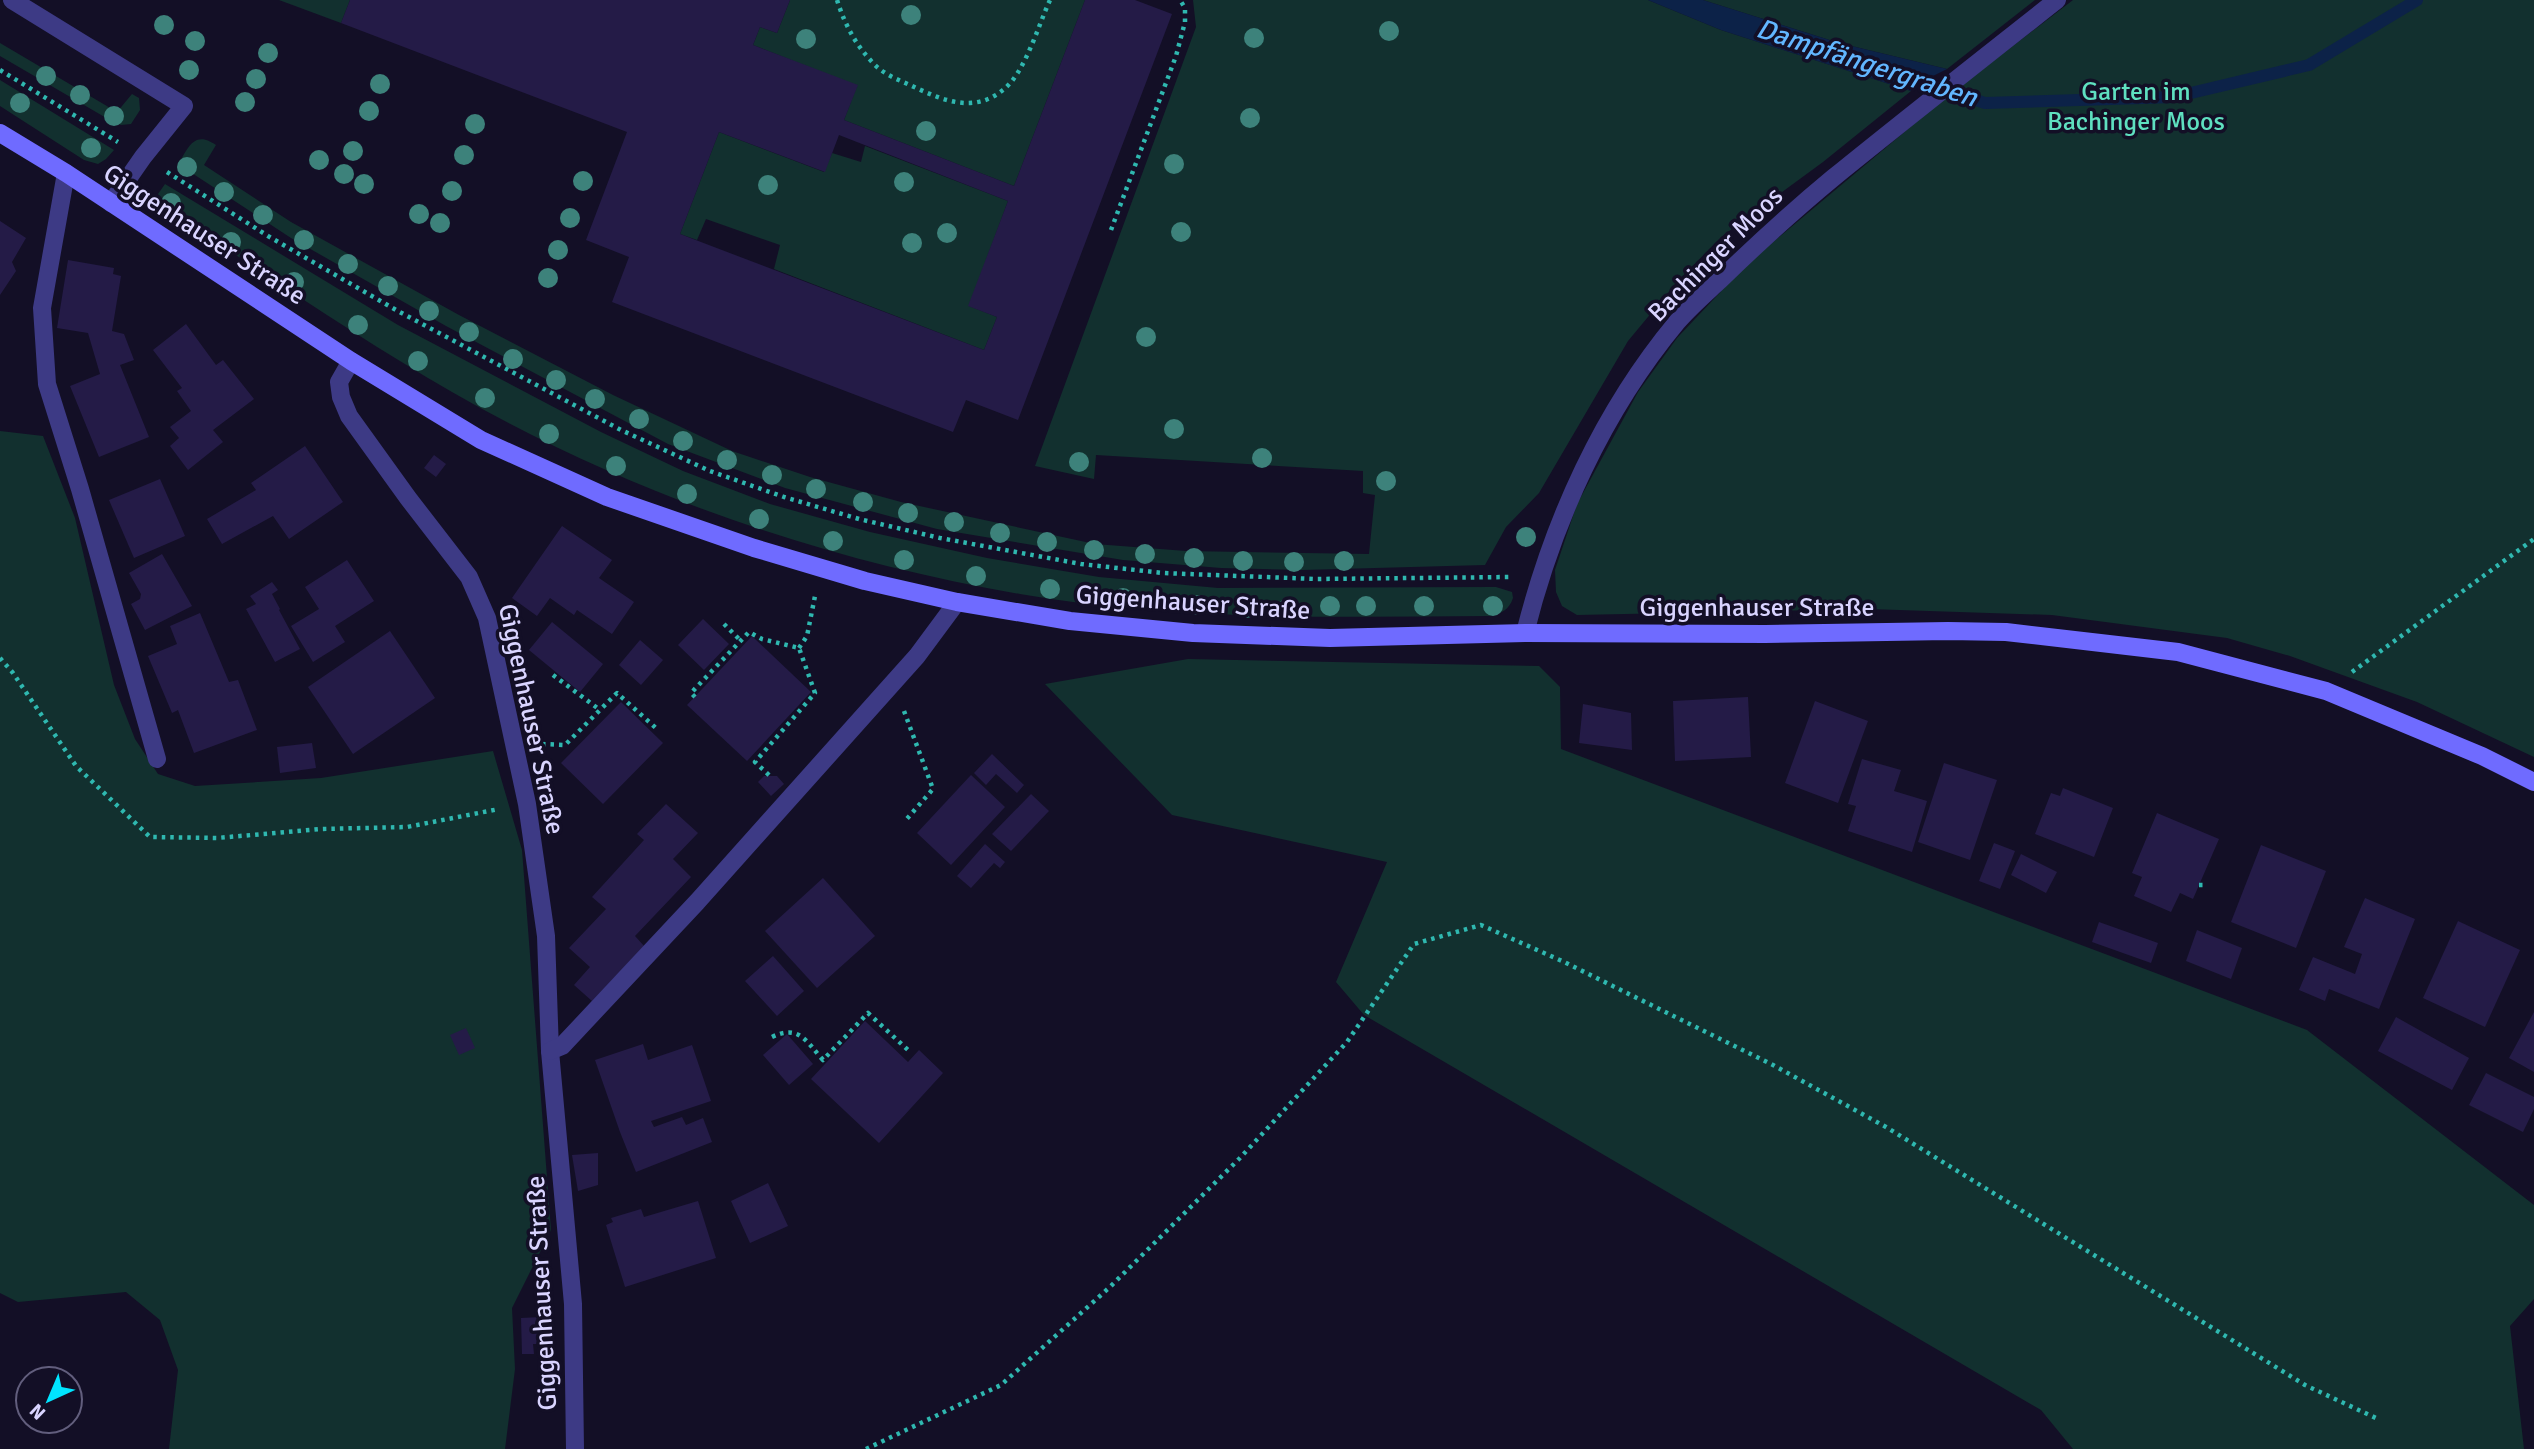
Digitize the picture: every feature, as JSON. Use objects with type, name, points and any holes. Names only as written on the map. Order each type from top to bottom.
[{"type":"main road","name":"Giggenhauser Straße","points":[[0,133],[351,361],[481,440],[607,497],[864,581],[957,602],[1070,621],[1193,633],[1330,638],[1525,633],[2006,632],[2178,652],[2326,691],[2482,756],[2534,782]]},
{"type":"street","points":[[12,0],[184,106],[111,203]]},
{"type":"street","name":"Bachinger Moos","points":[[1525,633],[1539,580],[1562,518],[1602,432],[1632,383],[1678,321],[1775,225],[2057,0]]},
{"type":"street","name":"Giggenhauser Straße","points":[[65,173],[42,308],[47,384],[80,489],[157,760]]},
{"type":"street","name":"Giggenhauser Straße","points":[[351,361],[339,382],[341,397],[349,416],[469,577],[479,596],[487,618],[527,804],[546,936],[550,1051],[573,1304],[575,1449]]},
{"type":"street","points":[[550,1051],[562,1046],[688,912],[917,656],[957,602]]},
{"type":"path","points":[[837,0],[844,23],[856,44],[876,66],[890,76],[944,101],[958,104],[987,100],[1003,90],[1016,77],[1050,0]]},
{"type":"path","points":[[1111,230],[1176,56],[1185,22],[1185,8],[1180,0]]},
{"type":"path","points":[[0,70],[268,236],[396,310],[621,430],[710,471],[784,497],[859,519],[940,538],[1081,564],[1135,570],[1316,579],[1504,576],[1539,580]]},
{"type":"path","points":[[2326,691],[2534,539]]},
{"type":"path","points":[[799,648],[807,636],[816,592]]},
{"type":"path","points":[[724,624],[741,641]]},
{"type":"path","points":[[695,696],[691,693],[749,632],[762,639],[799,648]]},
{"type":"path","points":[[770,776],[755,762],[815,693],[799,648]]},
{"type":"path","points":[[0,658],[76,766],[150,837],[217,838],[321,829],[407,827],[527,804]]},
{"type":"path","points":[[552,675],[600,710]]},
{"type":"path","points":[[513,743],[565,745],[617,693],[657,729]]},
{"type":"path","points":[[901,703],[933,789],[905,821]]},
{"type":"path","points":[[866,1449],[1000,1385],[1111,1286],[1248,1149],[1347,1042],[1415,944],[1481,925],[1562,961],[1773,1065],[1886,1127],[2305,1385],[2378,1419]]},
{"type":"path","points":[[772,1037],[785,1031],[793,1032],[806,1041],[823,1060],[868,1013],[908,1050]]},
{"type":"green space","points":[[279,0],[350,0],[341,23]]},
{"type":"green space","points":[[790,0],[1085,0],[1014,186],[844,120],[857,86],[753,45],[760,27],[777,33]]},
{"type":"green space","points":[[1193,0],[1648,0],[1721,30],[1911,91],[1823,162],[1721,237],[1677,282],[1628,341],[1539,493],[1506,527],[1485,565],[1302,570],[1221,568],[1123,560],[937,529],[785,488],[668,444],[446,326],[291,238],[178,164],[197,140],[209,141],[216,145],[204,165],[291,222],[459,315],[613,395],[732,451],[810,477],[901,502],[1095,544],[1186,551],[1369,554],[1375,495],[1363,493],[1363,471],[1096,455],[1094,479],[1035,466],[1196,27]]},
{"type":"green space","points":[[1703,0],[2035,0],[1947,69],[1839,43]]},
{"type":"green space","name":"Garten im Bachinger Moos","points":[[2073,0],[2534,0],[2534,757],[2417,702],[2290,656],[2227,638],[2052,615],[1869,609],[1577,615],[1562,606],[1556,592],[1555,570],[1577,504],[1638,392],[1677,338],[1747,264],[1945,98]]},
{"type":"green space","points":[[0,43],[117,112],[132,94],[139,98],[140,110],[131,124],[121,125],[108,119],[0,56]]},
{"type":"green space","points":[[0,80],[114,150],[98,164],[84,160],[0,106]]},
{"type":"green space","points":[[719,132],[824,172],[832,153],[861,162],[865,146],[1008,201],[969,306],[997,317],[984,350],[774,269],[780,245],[706,219],[697,240],[680,234]]},
{"type":"green space","points":[[165,184],[398,325],[601,432],[683,471],[770,504],[870,532],[987,558],[1099,577],[1218,588],[1496,587],[1512,592],[1513,598],[1504,611],[1489,616],[1254,616],[1136,609],[1078,603],[946,580],[799,542],[656,491],[586,461],[452,392],[342,325],[164,207],[158,194]]},
{"type":"green space","points":[[0,431],[43,436],[75,518],[114,685],[135,739],[158,774],[195,786],[321,778],[493,751],[522,850],[551,1230],[512,1308],[515,1369],[505,1449],[169,1449],[178,1370],[160,1320],[126,1292],[18,1302],[0,1293]]},
{"type":"green space","points":[[1188,659],[1539,666],[1560,687],[1561,749],[2307,1030],[2534,1205],[2534,1299],[2510,1326],[2524,1449],[2073,1449],[2041,1410],[1364,1015],[1336,982],[1387,862],[1172,815],[1045,684]]},
{"type":"water","points":[[1648,0],[1703,0],[1839,43],[1947,69],[1919,83],[1911,91],[1721,30]]},
{"type":"building","points":[[350,0],[790,0],[777,33],[760,27],[753,45],[858,85],[844,120],[1014,186],[1085,0],[1135,0],[1172,14],[1018,420],[966,400],[953,432],[612,302],[629,257],[586,240],[627,132],[341,23]],"holes":[[[719,132],[825,172],[839,135],[1008,201],[968,306],[997,317],[984,350],[680,234]]]},
{"type":"building","points":[[0,221],[26,238],[12,262],[16,271],[0,295]]},
{"type":"building","points":[[68,260],[114,268],[113,274],[121,276],[112,331],[124,334],[134,360],[120,365],[149,437],[99,457],[70,386],[100,374],[88,333],[57,328]]},
{"type":"building","points":[[186,324],[216,365],[223,360],[254,399],[213,430],[223,442],[188,470],[170,446],[179,438],[170,427],[191,411],[177,391],[182,388],[153,350]]},
{"type":"building","points":[[305,446],[343,502],[289,539],[273,516],[222,544],[207,519],[256,490],[251,483]]},
{"type":"building","points":[[434,455],[446,464],[436,477],[424,468]]},
{"type":"building","points":[[160,479],[185,536],[134,558],[109,500]]},
{"type":"building","points":[[562,526],[612,560],[599,578],[634,602],[612,634],[577,610],[574,615],[550,598],[537,616],[512,598]]},
{"type":"building","points":[[162,554],[192,606],[145,630],[131,604],[140,599],[141,594],[129,573]]},
{"type":"building","points":[[347,560],[374,601],[335,626],[345,642],[313,662],[291,626],[319,609],[305,587]]},
{"type":"building","points":[[272,582],[278,590],[272,594],[300,649],[275,662],[246,609],[256,604],[250,596]]},
{"type":"building","points":[[200,613],[229,682],[238,680],[257,730],[194,753],[178,710],[172,713],[148,656],[177,644],[170,626]]},
{"type":"building","points":[[703,619],[729,644],[704,670],[678,645]]},
{"type":"building","points":[[552,622],[603,664],[580,692],[529,650]]},
{"type":"building","points":[[390,631],[435,698],[353,754],[308,687]]},
{"type":"building","points":[[752,636],[811,692],[747,761],[687,705]]},
{"type":"building","points":[[640,640],[663,660],[641,685],[619,665]]},
{"type":"building","points":[[1748,697],[1751,757],[1675,761],[1673,701]]},
{"type":"building","points":[[1815,701],[1868,721],[1838,803],[1785,783]]},
{"type":"building","points":[[621,702],[663,743],[603,804],[561,763]]},
{"type":"building","points":[[1583,704],[1631,713],[1632,750],[1579,743]]},
{"type":"building","points":[[312,743],[316,768],[280,773],[277,747]]},
{"type":"building","points":[[992,754],[1024,785],[1017,793],[996,774],[986,785],[974,773]]},
{"type":"building","points":[[1862,759],[1901,770],[1894,791],[1927,801],[1912,852],[1848,831],[1856,806],[1848,804]]},
{"type":"building","points":[[1944,763],[1997,780],[1970,860],[1918,842]]},
{"type":"building","points":[[971,775],[1005,807],[951,865],[917,833]]},
{"type":"building","points":[[764,776],[777,776],[784,784],[771,796],[758,782]]},
{"type":"building","points":[[2063,788],[2113,808],[2094,857],[2035,834],[2051,793],[2060,796]]},
{"type":"building","points":[[1031,794],[1049,811],[1011,851],[992,834]]},
{"type":"building","points":[[666,804],[698,833],[673,859],[691,877],[635,936],[644,946],[592,1001],[574,985],[590,967],[569,948],[606,909],[592,897],[644,840],[637,834]]},
{"type":"building","points":[[2157,813],[2219,839],[2193,899],[2180,893],[2171,912],[2134,896],[2142,877],[2132,873]]},
{"type":"building","points":[[1994,843],[2015,851],[2000,889],[1979,881]]},
{"type":"building","points":[[985,844],[1005,862],[1000,868],[994,863],[971,888],[957,876]]},
{"type":"building","points":[[2261,845],[2326,871],[2296,948],[2231,922]]},
{"type":"building","points":[[2021,854],[2057,872],[2046,893],[2011,875]]},
{"type":"building","points":[[823,878],[875,936],[817,988],[765,931]]},
{"type":"building","points":[[2365,898],[2415,919],[2379,1009],[2329,989],[2325,1001],[2299,990],[2313,957],[2355,974],[2362,954],[2344,947]]},
{"type":"building","points":[[2458,921],[2520,950],[2485,1027],[2423,998]]},
{"type":"building","points":[[2099,922],[2158,943],[2151,963],[2092,942]]},
{"type":"building","points":[[2197,930],[2242,948],[2231,979],[2186,961]]},
{"type":"building","points":[[773,956],[804,991],[777,1016],[745,981]]},
{"type":"building","points":[[2534,1012],[2534,1072],[2509,1058]]},
{"type":"building","points":[[2396,1017],[2469,1058],[2452,1090],[2378,1051]]},
{"type":"building","points":[[865,1021],[908,1062],[919,1050],[943,1073],[879,1143],[811,1079]]},
{"type":"building","points":[[466,1028],[475,1048],[459,1055],[450,1035]]},
{"type":"building","points":[[787,1034],[813,1064],[789,1085],[763,1055]]},
{"type":"building","points":[[643,1044],[648,1060],[692,1045],[711,1101],[651,1121],[654,1127],[682,1117],[686,1125],[703,1118],[712,1142],[636,1172],[595,1060]]},
{"type":"building","points":[[2486,1073],[2534,1097],[2534,1109],[2523,1132],[2469,1105]]},
{"type":"building","points":[[598,1153],[598,1185],[578,1191],[572,1155]]},
{"type":"building","points":[[768,1183],[788,1226],[750,1243],[731,1201]]},
{"type":"building","points":[[698,1201],[716,1258],[625,1287],[606,1225],[613,1222],[611,1218],[641,1209],[644,1217]]},
{"type":"building","points":[[541,1317],[541,1344],[533,1344],[534,1354],[522,1354],[521,1318]]},
{"type":"waterway","name":"Dampfängergraben","points":[[1904,78],[1985,103],[2174,97],[2309,65],[2417,0]]}]
